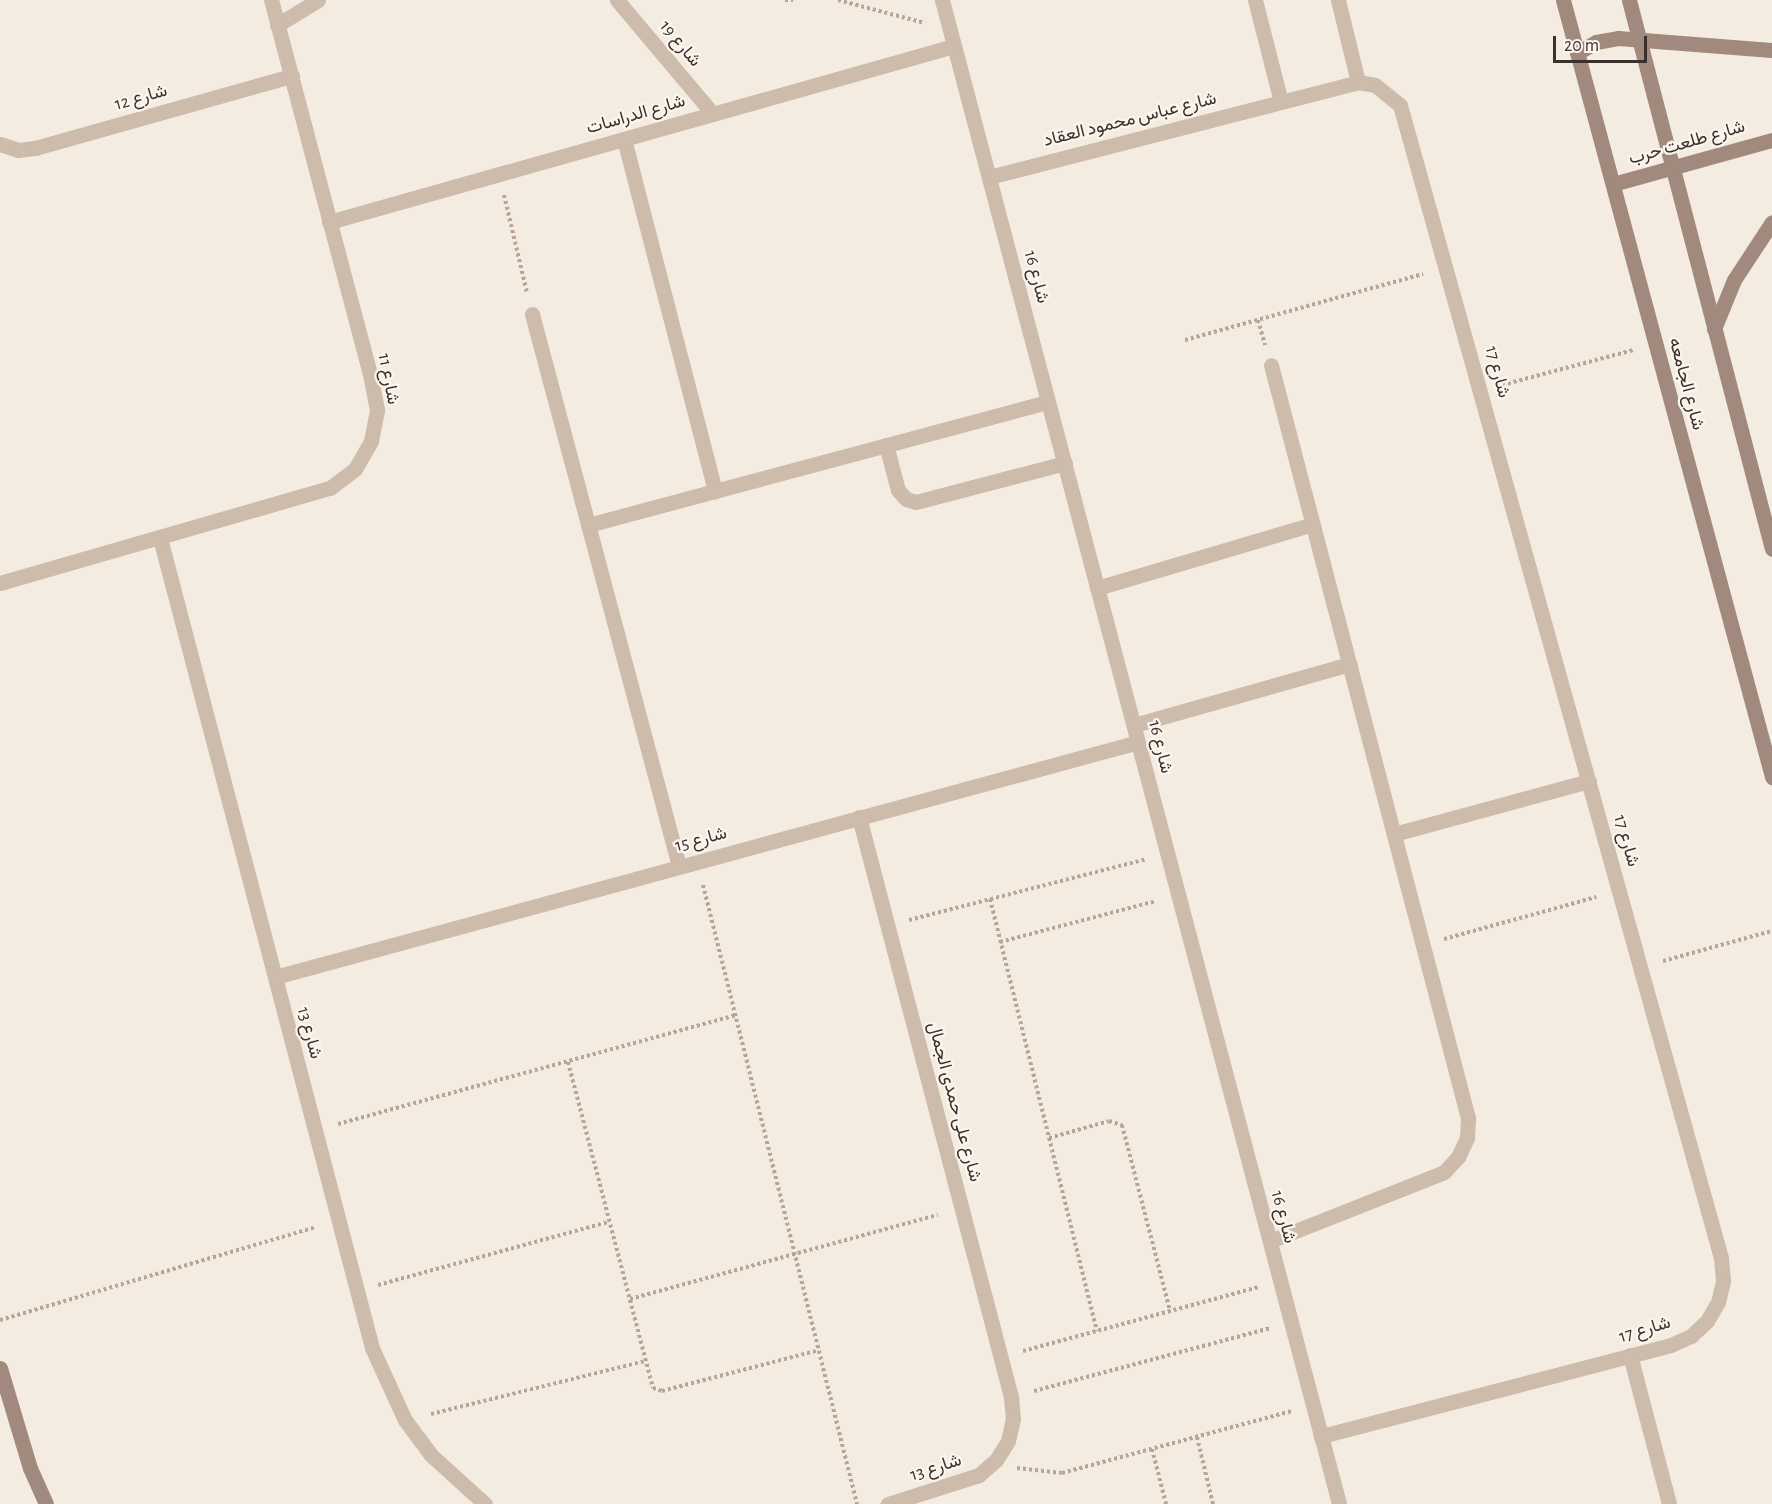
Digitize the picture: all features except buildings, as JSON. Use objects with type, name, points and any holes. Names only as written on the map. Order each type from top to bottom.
[{"type":"main road","name":"شارع الجامعه","points":[[1563,0],[1772,777]]},
{"type":"main road","points":[[1629,0],[1772,549]]},
{"type":"main road","points":[[1577,53],[1596,42],[1640,39],[1772,50]]},
{"type":"main road","name":"شارع طلعت حرب","points":[[1613,184],[1772,140]]},
{"type":"main road","points":[[1713,329],[1734,280],[1772,222]]},
{"type":"main road","points":[[0,1368],[30,1468],[46,1504]]},
{"type":"street","name":"شارع 11","points":[[0,583],[330,489],[355,469],[371,441],[377,410],[371,378],[271,0]]},
{"type":"street","points":[[278,25],[318,0]]},
{"type":"street","name":"شارع 19","points":[[616,0],[714,114]]},
{"type":"street","name":"شارع 16","points":[[942,0],[1339,1504]]},
{"type":"street","points":[[1255,0],[1281,102],[1358,82],[1338,0]]},
{"type":"street","name":"شارع الدراسات","points":[[329,222],[954,46]]},
{"type":"street","name":"شارع 12","points":[[0,144],[18,150],[35,148],[291,76]]},
{"type":"street","name":"شارع 17","points":[[1321,1436],[1630,1355],[1691,1336],[1712,1311],[1723,1281],[1721,1258],[1620,890],[1400,105],[1375,85],[1358,82]]},
{"type":"street","name":"شارع عباس محمود العقاد","points":[[989,177],[1281,102]]},
{"type":"street","points":[[624,139],[715,491]]},
{"type":"street","points":[[532,314],[679,866]]},
{"type":"street","points":[[1270,1241],[1444,1172],[1458,1157],[1467,1138],[1468,1118],[1271,365]]},
{"type":"street","points":[[588,525],[1048,402]]},
{"type":"street","points":[[886,445],[898,490],[906,499],[916,502],[1065,463]]},
{"type":"street","points":[[1097,588],[1313,524]]},
{"type":"street","name":"شارع 13","points":[[160,538],[372,1348],[405,1420],[431,1455],[485,1504]]},
{"type":"street","points":[[1134,725],[1350,664]]},
{"type":"street","name":"شارع 15","points":[[275,977],[1138,742]]},
{"type":"street","points":[[1394,834],[1589,781]]},
{"type":"street","name":"شارع على حمدى الجمال","points":[[859,817],[1011,1397]]},
{"type":"street","points":[[1630,1355],[1669,1504]]},
{"type":"street","name":"شارع 13","points":[[888,1504],[979,1475],[996,1460],[1008,1441],[1013,1419],[1011,1397]]},
{"type":"path","points":[[785,0],[793,0]]},
{"type":"path","points":[[838,0],[949,29]]},
{"type":"path","points":[[499,174],[532,314]]},
{"type":"path","points":[[1185,340],[1447,267]]},
{"type":"path","points":[[1482,391],[1655,344]]},
{"type":"path","points":[[888,926],[1167,853]]},
{"type":"path","points":[[697,861],[857,1504]]},
{"type":"path","points":[[1423,945],[1620,890]]},
{"type":"path","points":[[1000,942],[1178,895]]},
{"type":"path","points":[[990,899],[1097,1331]]},
{"type":"path","points":[[1641,967],[1772,931]]},
{"type":"path","points":[[315,1130],[737,1015]]},
{"type":"path","points":[[567,1062],[653,1388],[662,1391],[819,1350]]},
{"type":"path","points":[[1049,1138],[1109,1121],[1122,1125],[1170,1311]]},
{"type":"path","points":[[630,1299],[962,1208]]},
{"type":"path","points":[[0,1320],[338,1221]]},
{"type":"path","points":[[356,1291],[609,1222]]},
{"type":"path","points":[[1000,1357],[1280,1281]]},
{"type":"path","points":[[1011,1397],[1291,1323]]},
{"type":"path","points":[[405,1420],[645,1361]]},
{"type":"path","points":[[996,1460],[1028,1470],[1062,1473],[1313,1405]]},
{"type":"path","points":[[1197,1437],[1213,1504]]},
{"type":"path","points":[[1152,1449],[1166,1504]]}]
